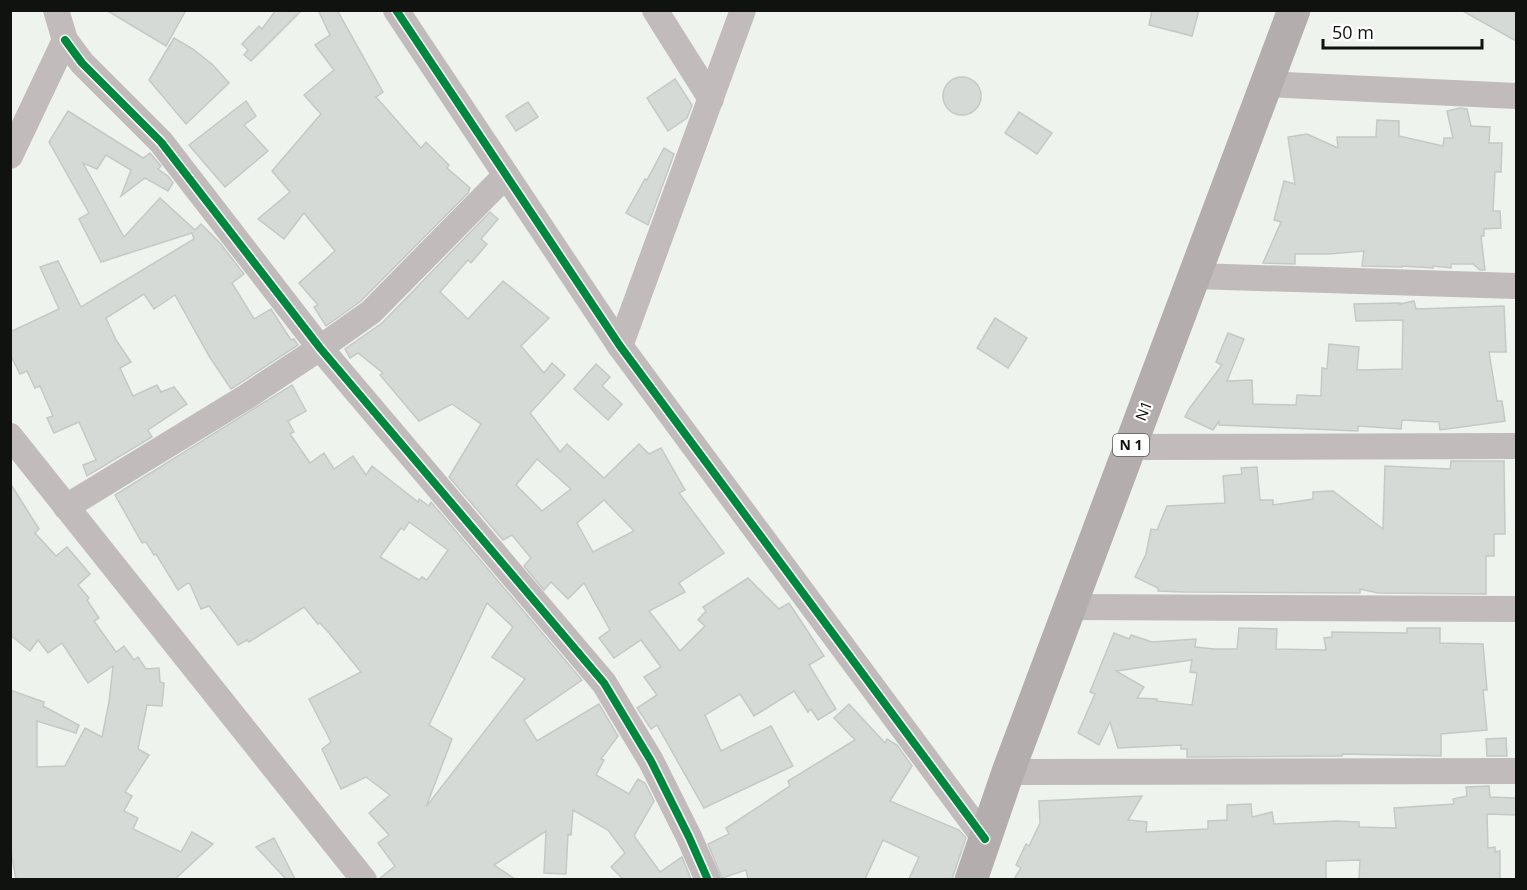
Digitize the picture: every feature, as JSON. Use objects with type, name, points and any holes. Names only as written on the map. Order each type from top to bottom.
[{"type":"highway","name":"N1","points":[[971,879],[1008,772],[1294,10]]},
{"type":"street","points":[[56,10],[65,40],[82,63],[161,142],[320,348],[604,683],[651,761],[708,879]]},
{"type":"street","points":[[396,10],[620,346],[985,839]]},
{"type":"street","points":[[655,10],[711,99]]},
{"type":"street","points":[[620,346],[743,10]]},
{"type":"street","points":[[10,156],[65,40]]},
{"type":"street","points":[[1266,84],[1516,96]]},
{"type":"street","points":[[66,507],[110,482],[320,348],[371,312],[506,175]]},
{"type":"street","points":[[1195,276],[1516,286]]},
{"type":"street","points":[[10,436],[364,879]]},
{"type":"street","points":[[1130,447],[1516,446]]},
{"type":"street","points":[[1071,607],[1516,609]]},
{"type":"street","points":[[1008,772],[1516,771]]},
{"type":"building","points":[[106,10],[186,10],[166,46]]},
{"type":"building","points":[[276,10],[302,10],[251,61],[244,55],[248,50],[242,44],[259,26],[262,29]]},
{"type":"building","points":[[318,10],[337,10],[383,92],[376,97],[421,148],[426,142],[449,165],[447,168],[470,188],[468,193],[361,301],[326,326],[314,307],[318,305],[299,283],[335,251],[304,213],[284,239],[258,219],[290,192],[272,171],[321,114],[304,95],[334,70],[315,45],[330,35]]},
{"type":"building","points":[[1152,10],[1199,10],[1192,36],[1149,25]]},
{"type":"building","points":[[1461,10],[1516,10],[1516,41]]},
{"type":"building","points":[[174,38],[213,65],[229,83],[186,124],[149,80]]},
{"type":"building","points":[[962,77],[975,83],[981,96],[975,109],[962,115],[949,109],[943,96],[949,83]]},
{"type":"building","points":[[675,79],[692,105],[687,118],[668,131],[647,98]]},
{"type":"building","points":[[246,101],[256,116],[244,125],[268,151],[225,187],[189,145]]},
{"type":"building","points":[[528,102],[538,117],[516,131],[506,116]]},
{"type":"building","points":[[1467,109],[1471,126],[1490,127],[1489,143],[1502,143],[1501,172],[1495,172],[1493,211],[1500,211],[1501,228],[1484,229],[1484,236],[1481,236],[1485,270],[1480,270],[1473,264],[1451,264],[1451,268],[1362,266],[1364,251],[1295,254],[1295,264],[1263,263],[1281,222],[1274,220],[1284,181],[1295,184],[1288,137],[1307,134],[1338,148],[1337,137],[1376,137],[1377,120],[1399,121],[1399,136],[1443,146],[1444,138],[1453,138],[1447,111]]},
{"type":"building","points":[[68,111],[143,158],[150,153],[161,166],[158,169],[173,183],[168,191],[145,178],[121,196],[131,170],[106,155],[97,169],[83,163],[124,237],[160,198],[195,230],[201,224],[220,243],[244,274],[232,283],[254,319],[271,309],[291,340],[294,339],[298,345],[231,389],[209,356],[175,295],[154,309],[144,294],[106,318],[116,340],[131,362],[120,368],[133,396],[157,385],[161,392],[174,387],[187,404],[148,430],[152,437],[87,476],[83,465],[96,460],[79,422],[54,433],[47,418],[53,416],[40,386],[35,388],[27,371],[20,374],[10,354],[10,332],[59,309],[40,267],[58,261],[81,307],[194,239],[192,233],[101,262],[79,219],[89,213],[49,142]]},
{"type":"building","points":[[1019,112],[1052,133],[1037,154],[1005,133]]},
{"type":"building","points":[[664,148],[674,154],[648,225],[626,213]]},
{"type":"building","points":[[490,212],[498,219],[481,239],[487,244],[471,263],[468,260],[440,292],[468,319],[503,281],[549,318],[521,346],[544,373],[552,363],[565,375],[530,413],[560,452],[567,444],[604,478],[639,444],[649,454],[661,448],[685,490],[679,493],[724,553],[679,583],[685,592],[649,611],[680,651],[705,626],[698,620],[706,611],[703,607],[748,578],[779,609],[789,603],[824,656],[809,665],[836,709],[818,720],[811,709],[808,712],[794,691],[754,716],[740,694],[705,715],[721,751],[771,726],[793,766],[704,808],[657,725],[651,729],[637,708],[657,695],[644,677],[661,667],[641,640],[614,658],[599,638],[610,630],[584,583],[568,599],[551,582],[544,590],[524,566],[531,558],[512,535],[503,540],[449,477],[481,424],[452,404],[419,421],[380,375],[383,373],[358,353],[350,358],[345,349],[382,323]],"holes":[[[537,459],[571,489],[542,511],[516,485]],[[604,500],[634,531],[593,552],[577,523]]]},
{"type":"building","points":[[1414,301],[1416,309],[1504,306],[1506,352],[1489,352],[1497,401],[1502,401],[1505,421],[1440,430],[1439,422],[1402,420],[1401,429],[1358,426],[1358,431],[1219,425],[1219,421],[1213,430],[1185,417],[1222,365],[1216,362],[1228,333],[1244,339],[1227,381],[1252,380],[1253,404],[1296,405],[1297,395],[1321,396],[1322,368],[1327,369],[1329,344],[1359,347],[1357,370],[1402,369],[1403,320],[1356,321],[1354,304],[1400,304]]},
{"type":"building","points":[[995,318],[1027,338],[1008,368],[977,348]]},
{"type":"building","points":[[596,364],[610,377],[602,386],[622,404],[608,420],[574,389]]},
{"type":"building","points":[[292,385],[306,411],[288,421],[294,432],[290,434],[310,463],[324,453],[334,469],[353,456],[366,475],[372,466],[418,502],[419,499],[429,506],[431,502],[582,680],[524,720],[537,741],[599,704],[618,736],[601,759],[604,760],[596,775],[629,794],[638,779],[645,783],[654,801],[634,836],[660,872],[682,857],[691,879],[623,879],[611,867],[625,853],[608,830],[573,810],[571,835],[568,834],[566,874],[544,873],[546,831],[494,865],[515,879],[379,879],[395,866],[378,843],[389,835],[369,813],[390,795],[366,777],[341,789],[322,749],[331,742],[309,699],[361,672],[304,607],[249,642],[247,640],[238,645],[209,606],[201,609],[190,584],[178,590],[156,554],[154,555],[146,542],[142,543],[115,495]],"holes":[[[409,522],[448,550],[427,580],[422,577],[419,580],[380,557],[401,528],[404,530]],[[487,603],[513,627],[492,657],[525,679],[426,807],[452,739],[429,725]]]},
{"type":"building","points":[[1451,461],[1504,461],[1505,534],[1494,534],[1494,556],[1486,556],[1486,594],[1378,593],[1360,589],[1360,593],[1158,591],[1158,588],[1135,577],[1146,554],[1151,529],[1157,530],[1167,506],[1225,503],[1223,476],[1242,474],[1241,468],[1257,467],[1260,500],[1273,500],[1273,505],[1313,499],[1313,492],[1333,491],[1383,529],[1385,466],[1450,469]]},
{"type":"building","points":[[10,483],[39,529],[35,533],[56,556],[67,547],[90,574],[78,585],[89,598],[87,600],[99,618],[94,621],[116,652],[124,646],[134,660],[138,657],[146,669],[159,668],[160,682],[164,683],[162,706],[147,705],[138,749],[149,755],[125,792],[132,796],[124,811],[138,818],[133,829],[181,852],[192,832],[213,844],[175,879],[16,879],[10,847],[10,690],[44,702],[43,706],[79,725],[76,733],[37,721],[37,767],[65,766],[85,728],[102,737],[113,666],[88,683],[62,643],[48,653],[38,640],[30,651],[10,635]]},
{"type":"building","points":[[1239,628],[1277,629],[1276,649],[1326,650],[1324,638],[1332,637],[1332,632],[1407,633],[1407,628],[1440,628],[1440,643],[1483,644],[1487,690],[1483,690],[1487,730],[1441,734],[1441,756],[1342,754],[1342,756],[1187,757],[1187,749],[1181,749],[1181,745],[1118,748],[1110,722],[1099,745],[1078,733],[1095,694],[1090,692],[1114,633],[1129,639],[1131,635],[1152,642],[1196,639],[1195,647],[1237,649]],"holes":[[[1192,660],[1190,672],[1197,673],[1192,705],[1137,698],[1144,687],[1116,671]]]},
{"type":"building","points":[[849,704],[885,743],[887,739],[897,745],[912,766],[890,801],[959,830],[966,838],[952,879],[909,879],[919,857],[883,840],[865,879],[748,879],[746,870],[722,878],[708,844],[729,834],[726,828],[790,786],[788,781],[855,740],[834,718]]},
{"type":"building","points":[[1506,738],[1507,756],[1487,756],[1486,739]]},
{"type":"building","points":[[1489,786],[1490,797],[1516,798],[1516,815],[1487,814],[1488,848],[1495,847],[1495,852],[1500,851],[1500,879],[1359,879],[1360,860],[1326,861],[1326,879],[1014,879],[1021,868],[1016,865],[1026,844],[1029,846],[1040,823],[1039,801],[1142,796],[1128,820],[1147,822],[1146,832],[1208,829],[1208,821],[1227,820],[1227,805],[1251,804],[1252,817],[1272,812],[1274,824],[1337,821],[1359,822],[1359,827],[1396,828],[1394,808],[1454,804],[1453,799],[1467,796],[1466,787]]},
{"type":"building","points":[[274,838],[295,879],[286,879],[256,847]]},
{"type":"cycle path","points":[[396,10],[620,346],[985,839]]},
{"type":"cycle path","points":[[65,40],[82,63],[161,142],[320,348],[604,683],[651,761],[708,880]]}]
